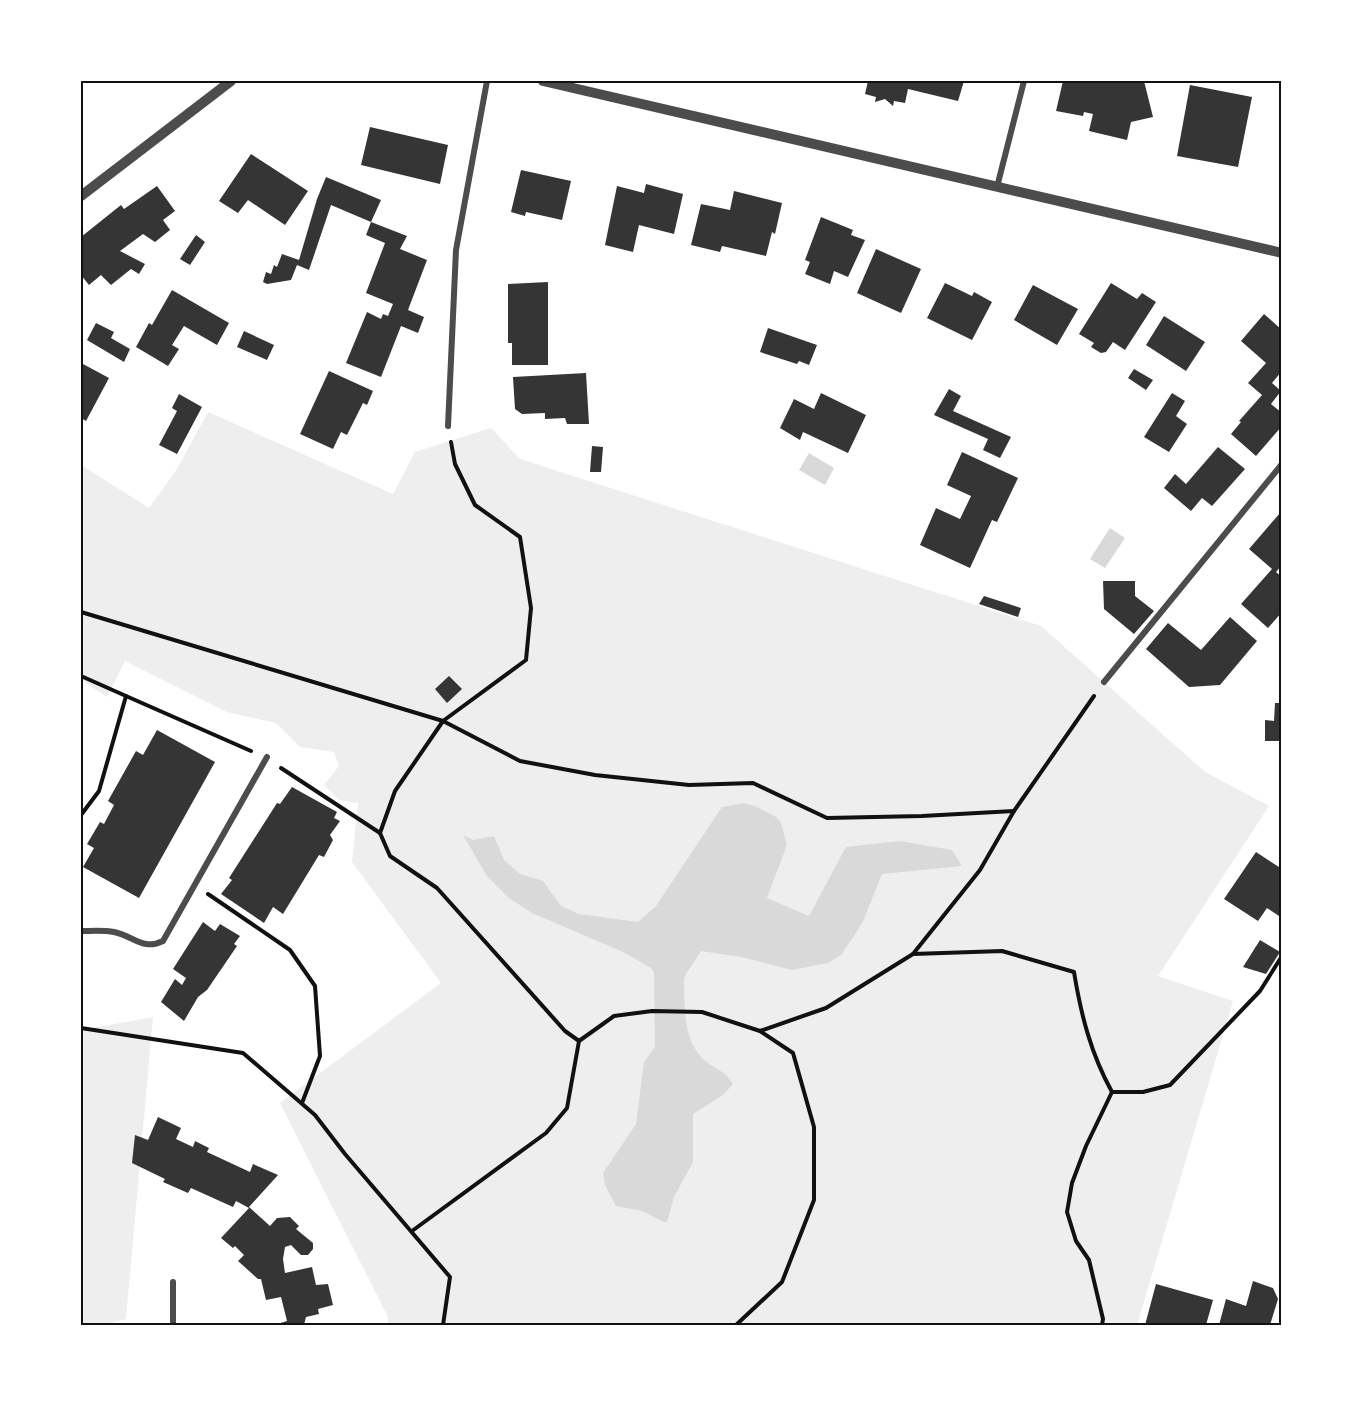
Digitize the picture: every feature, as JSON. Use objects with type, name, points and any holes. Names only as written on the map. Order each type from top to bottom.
[{"type":"street","points":[[81,196],[231,81]]},
{"type":"street","points":[[448,426],[456,250],[487,81]]},
{"type":"street","points":[[543,81],[1282,253]]},
{"type":"street","points":[[997,187],[1024,81]]},
{"type":"street","points":[[1104,682],[1282,464]]},
{"type":"street","points":[[81,931],[115,932],[143,944],[154,945],[163,941],[267,758]]},
{"type":"street","points":[[172,1325],[173,1282]]},
{"type":"path","points":[[380,833],[395,791],[443,722],[526,660],[531,608],[520,537],[475,505],[455,464],[448,426]]},
{"type":"path","points":[[81,612],[443,722],[520,761],[595,775],[689,785],[753,783],[827,818],[1014,811]]},
{"type":"path","points":[[81,676],[267,758],[380,833],[390,856],[437,888],[565,1031],[579,1041]]},
{"type":"path","points":[[760,1031],[826,1008],[912,954],[980,870],[1014,811],[1104,682]]},
{"type":"path","points":[[81,815],[99,791],[126,696]]},
{"type":"path","points":[[195,885],[290,950],[315,986],[320,1056],[302,1103]]},
{"type":"path","points":[[912,954],[1002,951],[1074,972],[1079,1004],[1097,1065],[1113,1092]]},
{"type":"path","points":[[1113,1092],[1143,1092],[1170,1085],[1260,991],[1282,956]]},
{"type":"path","points":[[412,1231],[546,1133],[567,1108],[579,1041],[614,1017],[652,1011],[702,1012],[760,1031],[793,1053],[814,1127],[814,1200],[782,1282],[736,1325]]},
{"type":"path","points":[[81,1028],[243,1053],[315,1115],[345,1154],[450,1277],[443,1325]]},
{"type":"path","points":[[1102,1325],[1103,1319],[1089,1260],[1076,1241],[1067,1212],[1072,1183],[1086,1146],[1113,1092]]},
{"type":"shaded area","points":[[208,412],[393,494],[415,452],[491,428],[520,459],[1041,626],[1205,772],[1269,806],[1158,976],[1233,1001],[1137,1325],[388,1325],[388,1317],[280,1103],[441,983],[352,862],[358,803],[339,800],[324,785],[339,766],[334,752],[300,747],[276,723],[227,712],[125,661],[107,697],[81,680],[81,465],[149,508],[177,469]]},
{"type":"shaded area","points":[[809,453],[834,468],[825,485],[799,470]]},
{"type":"shaded area","points":[[1110,528],[1125,538],[1105,568],[1090,559]]},
{"type":"shaded area","points":[[744,803],[776,817],[781,823],[787,845],[767,898],[809,916],[846,847],[900,841],[952,850],[962,866],[882,874],[856,933],[841,955],[828,963],[792,970],[742,957],[701,951],[684,980],[685,1014],[689,1036],[700,1055],[733,1084],[723,1095],[693,1114],[693,1162],[674,1197],[667,1222],[664,1222],[642,1211],[616,1206],[605,1185],[603,1173],[636,1124],[644,1062],[655,1047],[654,972],[623,952],[532,913],[509,898],[487,876],[463,835],[473,840],[494,836],[504,860],[520,874],[543,881],[561,906],[579,914],[638,922],[656,906],[722,807]]},
{"type":"shaded area","points":[[153,1017],[126,1319],[103,1325],[81,1325],[81,1030]]},
{"type":"building","points":[[868,81],[964,81],[958,101],[908,89],[905,103],[894,101],[893,106],[885,99],[875,102],[876,97],[865,94]]},
{"type":"building","points":[[1063,81],[1144,81],[1153,117],[1131,122],[1127,140],[1089,131],[1093,114],[1084,112],[1083,116],[1056,111]]},
{"type":"building","points":[[1190,85],[1252,97],[1238,167],[1177,156]]},
{"type":"building","points":[[370,127],[448,145],[440,184],[361,165]]},
{"type":"building","points":[[251,154],[308,191],[285,225],[248,200],[238,213],[219,201]]},
{"type":"building","points":[[521,170],[571,181],[562,220],[526,212],[525,216],[511,212]]},
{"type":"building","points":[[326,177],[381,200],[371,222],[331,205],[309,270],[297,265],[291,280],[267,284],[263,282],[266,272],[271,274],[274,265],[277,267],[282,254],[299,260]]},
{"type":"building","points":[[646,184],[683,194],[674,234],[639,225],[633,252],[605,245],[617,186],[644,193]]},
{"type":"building","points":[[157,186],[175,211],[163,220],[170,230],[155,242],[143,234],[120,251],[145,264],[139,274],[131,269],[111,285],[101,275],[89,285],[81,275],[81,237],[121,205],[124,209]]},
{"type":"building","points":[[734,191],[782,203],[775,234],[772,232],[766,256],[722,246],[720,252],[691,245],[701,204],[730,210]]},
{"type":"building","points":[[821,217],[853,230],[851,235],[865,240],[848,277],[834,271],[830,284],[805,274],[810,262],[805,260]]},
{"type":"building","points":[[371,222],[407,236],[400,249],[427,260],[408,310],[424,317],[418,333],[401,326],[381,377],[346,363],[367,312],[381,319],[383,314],[388,316],[393,304],[366,293],[385,243],[366,235]]},
{"type":"building","points":[[196,235],[205,242],[190,265],[180,259]]},
{"type":"building","points":[[876,249],[921,269],[901,313],[857,293]]},
{"type":"building","points":[[548,282],[548,365],[512,365],[512,343],[508,343],[508,284]]},
{"type":"building","points":[[945,283],[972,296],[974,292],[992,302],[972,340],[927,318]]},
{"type":"building","points":[[1111,283],[1137,299],[1142,293],[1156,302],[1125,350],[1113,342],[1106,352],[1101,353],[1091,347],[1094,343],[1079,334]]},
{"type":"building","points":[[1033,285],[1078,309],[1057,345],[1014,320]]},
{"type":"building","points":[[172,290],[229,323],[217,345],[184,326],[172,345],[179,349],[168,366],[136,347],[149,323],[152,325]]},
{"type":"building","points":[[1264,314],[1282,330],[1282,371],[1272,383],[1281,391],[1271,404],[1282,413],[1282,426],[1256,456],[1231,434],[1241,422],[1239,421],[1262,395],[1248,383],[1266,363],[1241,341]]},
{"type":"building","points":[[1164,316],[1205,342],[1186,371],[1146,345]]},
{"type":"building","points":[[96,323],[114,332],[111,338],[130,349],[124,362],[87,340]]},
{"type":"building","points":[[768,328],[817,345],[809,365],[799,361],[797,364],[760,352]]},
{"type":"building","points":[[244,331],[274,345],[267,360],[237,347]]},
{"type":"building","points":[[83,364],[109,378],[86,421],[81,418],[81,367]]},
{"type":"building","points":[[1134,369],[1153,380],[1146,390],[1128,378]]},
{"type":"building","points":[[329,371],[373,391],[367,405],[363,403],[347,435],[341,432],[333,449],[300,434]]},
{"type":"building","points":[[586,373],[589,424],[567,424],[565,418],[545,419],[545,413],[522,414],[515,409],[513,377]]},
{"type":"building","points":[[949,389],[961,396],[953,411],[1011,437],[1000,458],[983,450],[988,439],[934,415]]},
{"type":"building","points":[[821,393],[866,415],[848,453],[803,432],[800,440],[780,428],[794,399],[814,409]]},
{"type":"building","points":[[1172,393],[1185,401],[1176,416],[1187,424],[1169,452],[1144,437]]},
{"type":"building","points":[[179,394],[202,407],[177,454],[159,445],[177,411],[172,408]]},
{"type":"building","points":[[592,446],[603,447],[601,472],[590,472]]},
{"type":"building","points":[[1218,447],[1245,469],[1212,506],[1202,498],[1191,511],[1164,488],[1175,474],[1186,484]]},
{"type":"building","points":[[962,452],[1018,478],[997,522],[992,520],[970,568],[920,545],[936,508],[960,519],[971,496],[947,485]]},
{"type":"building","points":[[1280,513],[1282,565],[1276,572],[1282,577],[1282,612],[1268,628],[1241,604],[1272,569],[1249,549]]},
{"type":"building","points":[[1103,581],[1135,581],[1135,596],[1154,611],[1134,634],[1104,609]]},
{"type":"building","points":[[984,596],[1021,608],[1018,617],[979,604]]},
{"type":"building","points":[[1230,617],[1257,641],[1220,685],[1189,687],[1146,649],[1168,623],[1201,650]]},
{"type":"building","points":[[449,676],[462,689],[447,703],[435,689]]},
{"type":"building","points":[[1275,703],[1282,703],[1282,741],[1265,741],[1265,720],[1274,721]]},
{"type":"building","points":[[157,730],[215,762],[139,898],[83,867],[94,848],[87,844],[100,822],[104,824],[114,805],[108,801],[136,751],[143,755]]},
{"type":"building","points":[[292,787],[337,812],[334,818],[340,821],[330,835],[333,840],[324,857],[319,855],[283,914],[273,907],[264,923],[221,894],[232,880],[229,878],[277,803],[280,804]]},
{"type":"building","points":[[1256,852],[1282,869],[1282,918],[1267,908],[1258,921],[1224,899]]},
{"type":"building","points":[[203,922],[215,931],[220,924],[240,936],[234,944],[237,946],[207,990],[198,997],[184,1021],[161,1002],[175,979],[182,985],[186,978],[173,969]]},
{"type":"building","points":[[1260,940],[1280,952],[1266,974],[1243,967]]},
{"type":"building","points":[[158,1117],[181,1128],[176,1139],[193,1147],[195,1141],[209,1148],[207,1152],[250,1172],[253,1164],[278,1175],[249,1207],[270,1226],[277,1218],[290,1217],[299,1226],[296,1229],[313,1243],[313,1249],[308,1255],[301,1255],[291,1245],[285,1247],[283,1259],[285,1273],[312,1267],[316,1285],[328,1284],[333,1305],[318,1309],[319,1314],[306,1317],[304,1325],[274,1325],[287,1321],[281,1297],[266,1300],[261,1279],[258,1279],[238,1261],[244,1255],[235,1246],[233,1248],[221,1238],[249,1208],[236,1201],[233,1207],[191,1188],[188,1193],[163,1182],[165,1179],[132,1163],[135,1135],[148,1140]]},
{"type":"building","points":[[1253,1281],[1273,1288],[1278,1299],[1270,1325],[1219,1325],[1226,1299],[1246,1306]]},
{"type":"building","points":[[1156,1284],[1213,1300],[1206,1325],[1145,1325]]}]
